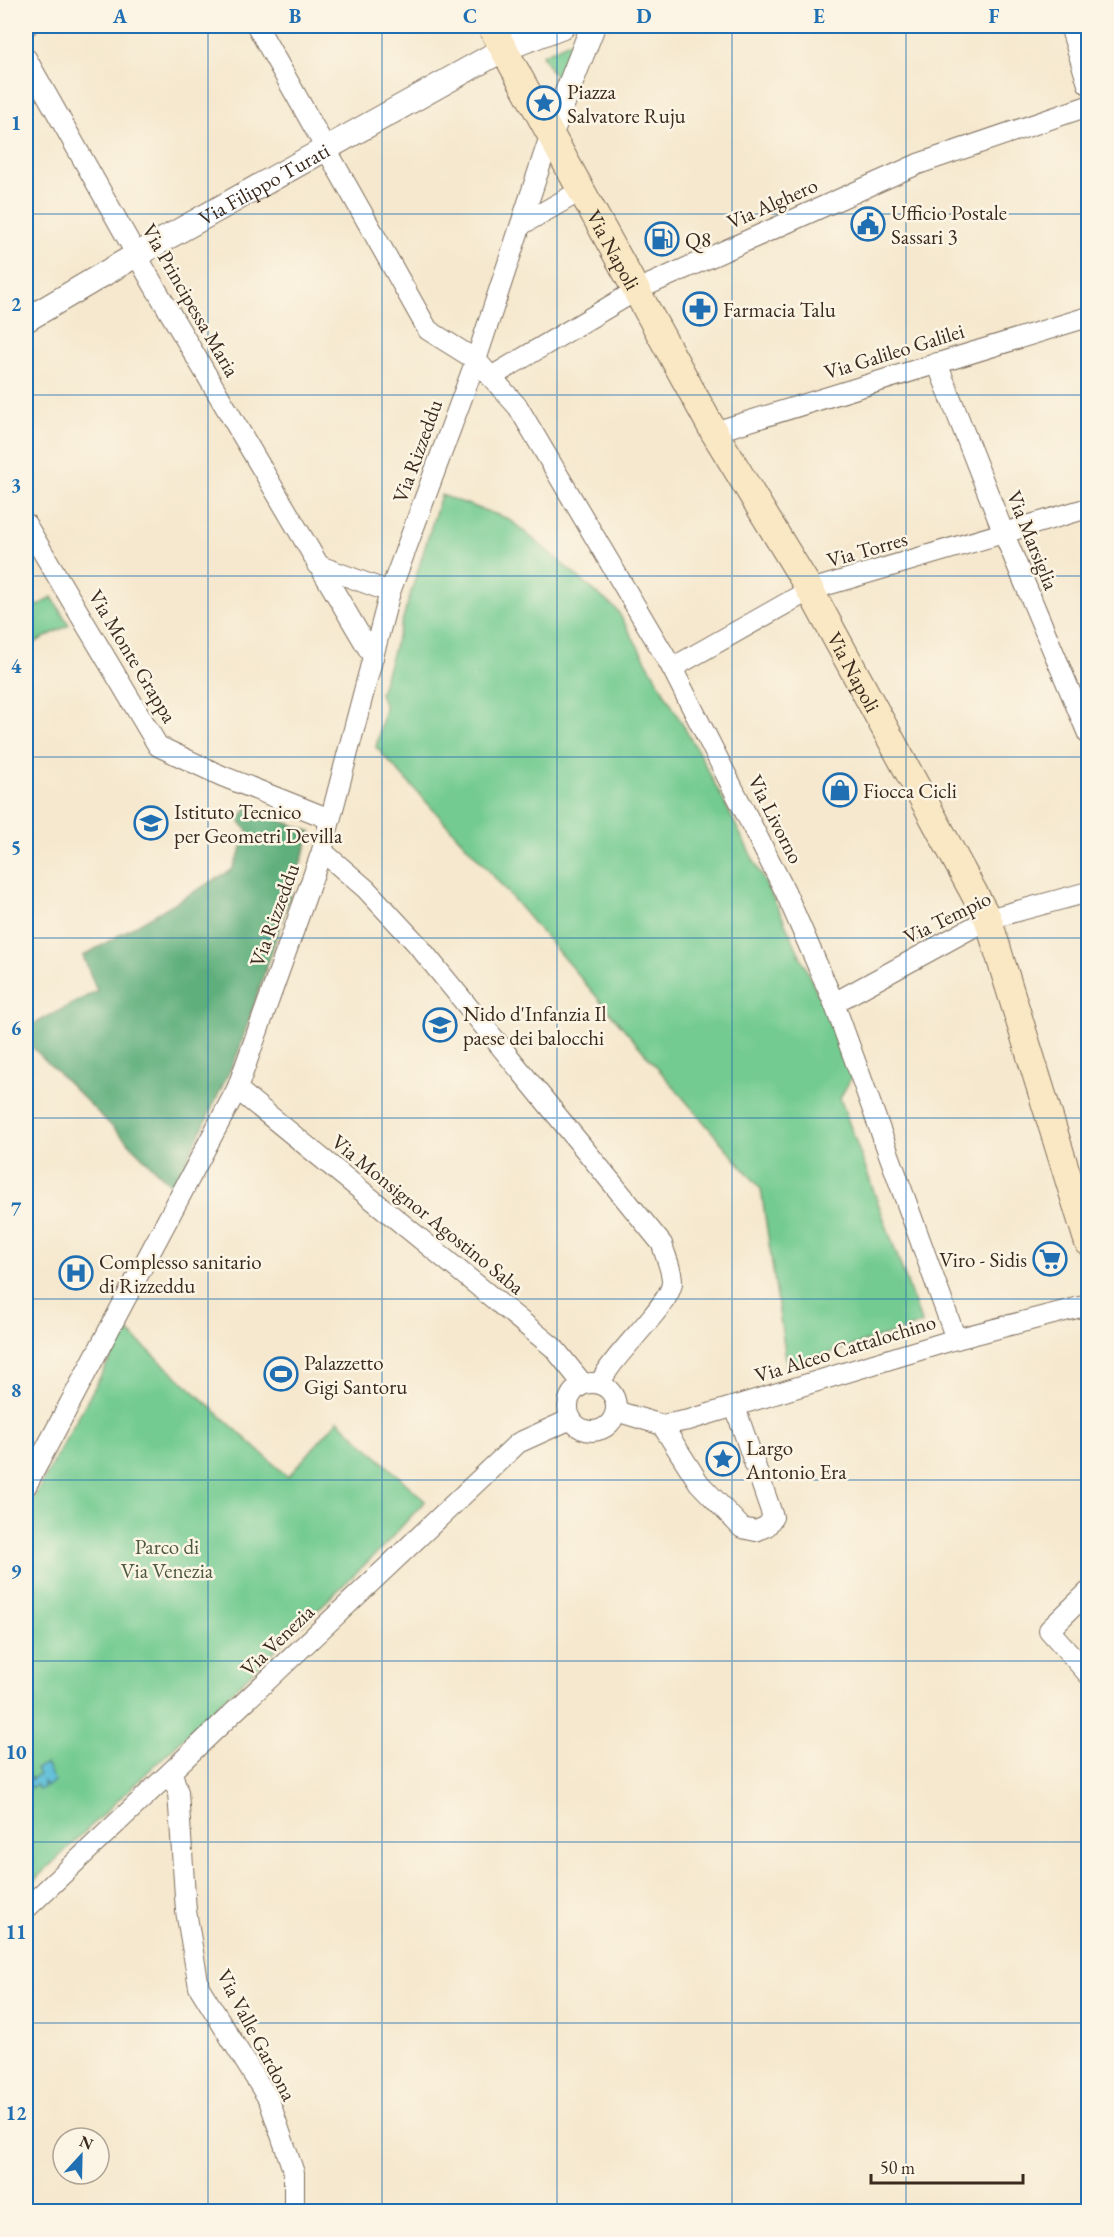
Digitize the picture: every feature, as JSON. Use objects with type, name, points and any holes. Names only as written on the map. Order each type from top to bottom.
[{"type":"main road","points":[[491,26],[551,133]]},
{"type":"main road","name":"Via Napoli","points":[[551,133],[714,432],[810,590],[988,919],[1089,1242]]},
{"type":"street","name":"Via Livorno","points":[[257,26],[428,330],[476,360],[518,407],[672,668],[785,891],[834,1003],[956,1339]]},
{"type":"street","points":[[504,49],[563,26]]},
{"type":"street","points":[[551,133],[593,26]]},
{"type":"street","points":[[1070,26],[1089,84]]},
{"type":"street","name":"Via Filippo Turati","points":[[26,320],[136,255],[504,49]]},
{"type":"street","name":"Via Principessa Maria","points":[[26,58],[136,255],[373,657]]},
{"type":"street","name":"Via Alghero","points":[[491,377],[637,290],[918,164],[1089,106]]},
{"type":"street","name":"Via Rizzeddu","points":[[26,1486],[237,1089],[322,852],[390,592],[476,360],[551,133]]},
{"type":"street","points":[[521,225],[582,190]]},
{"type":"street","name":"Via Galileo Galilei","points":[[714,432],[1089,317]]},
{"type":"street","name":"Via Marsiglia","points":[[937,363],[1004,534],[1089,734]]},
{"type":"street","name":"Via Torres","points":[[672,668],[810,590],[1089,508]]},
{"type":"street","name":"Via Monte Grappa","points":[[26,524],[158,746],[222,776],[330,819]]},
{"type":"street","points":[[317,565],[390,592]]},
{"type":"street","points":[[322,852],[366,889],[416,943],[662,1244],[673,1282],[663,1303],[592,1384],[576,1388],[567,1403],[571,1419],[576,1426],[592,1431],[608,1425],[616,1411],[613,1394],[592,1384]]},
{"type":"street","name":"Via Tempio","points":[[834,1003],[988,919],[1089,892]]},
{"type":"street","name":"Via Monsignor Agostino Saba","points":[[237,1089],[542,1338],[592,1384]]},
{"type":"street","name":"Via Alceo Cattalochino","points":[[616,1411],[662,1425],[688,1420],[956,1339],[1089,1305]]},
{"type":"street","points":[[662,1425],[699,1483],[742,1528],[756,1531],[768,1526],[773,1517],[735,1407]]},
{"type":"street","name":"Via Venezia","points":[[26,1909],[518,1443],[571,1419]]},
{"type":"street","points":[[1089,1592],[1049,1630],[1089,1674]]},
{"type":"street","name":"Via Valle Gardona","points":[[171,1773],[178,1792],[186,1911],[199,1987],[269,2100],[294,2173],[294,2211]]},
{"type":"green space","points":[[573,40],[575,47],[557,80],[542,55]]},
{"type":"green space","points":[[441,495],[509,519],[617,610],[699,753],[781,914],[854,1073],[840,1098],[922,1324],[787,1366],[761,1189],[484,865],[376,747],[385,708],[380,693]]},
{"type":"green space","points":[[52,597],[69,625],[26,647],[26,613]]},
{"type":"green space","points":[[247,808],[311,832],[238,1053],[174,1188],[26,1041],[26,1028],[97,991],[83,956],[232,870],[249,832],[239,821]]},
{"type":"green space","name":"Parco di Via Venezia","points":[[126,1330],[288,1477],[338,1420],[425,1501],[380,1550],[26,1888],[26,1512]]},
{"type":"water","points":[[46,1764],[55,1782],[46,1787],[43,1782],[43,1788],[39,1790],[36,1785],[30,1788],[26,1781],[30,1780],[28,1775],[31,1779],[39,1775],[36,1769]]},
{"type":"place","name":"Piazza Salvatore Ruju","points":[[544,103]]},
{"type":"place","name":"Ufficio Postale Sassari 3","points":[[868,224]]},
{"type":"place","name":"Q8","points":[[662,239]]},
{"type":"place","name":"Farmacia Talu","points":[[700,309]]},
{"type":"place","name":"Fiocca Cicli","points":[[840,790]]},
{"type":"place","name":"Istituto Tecnico per Geometri Devilla","points":[[151,823]]},
{"type":"place","name":"Nido d'Infanzia Il paese dei balocchi","points":[[440,1025]]},
{"type":"place","name":"Viro - Sidis","points":[[1050,1259]]},
{"type":"place","name":"Complesso sanitario di Rizzeddu","points":[[76,1273]]},
{"type":"place","name":"Palazzetto Gigi Santoru","points":[[281,1374]]},
{"type":"place","name":"Largo Antonio Era","points":[[723,1459]]}]
